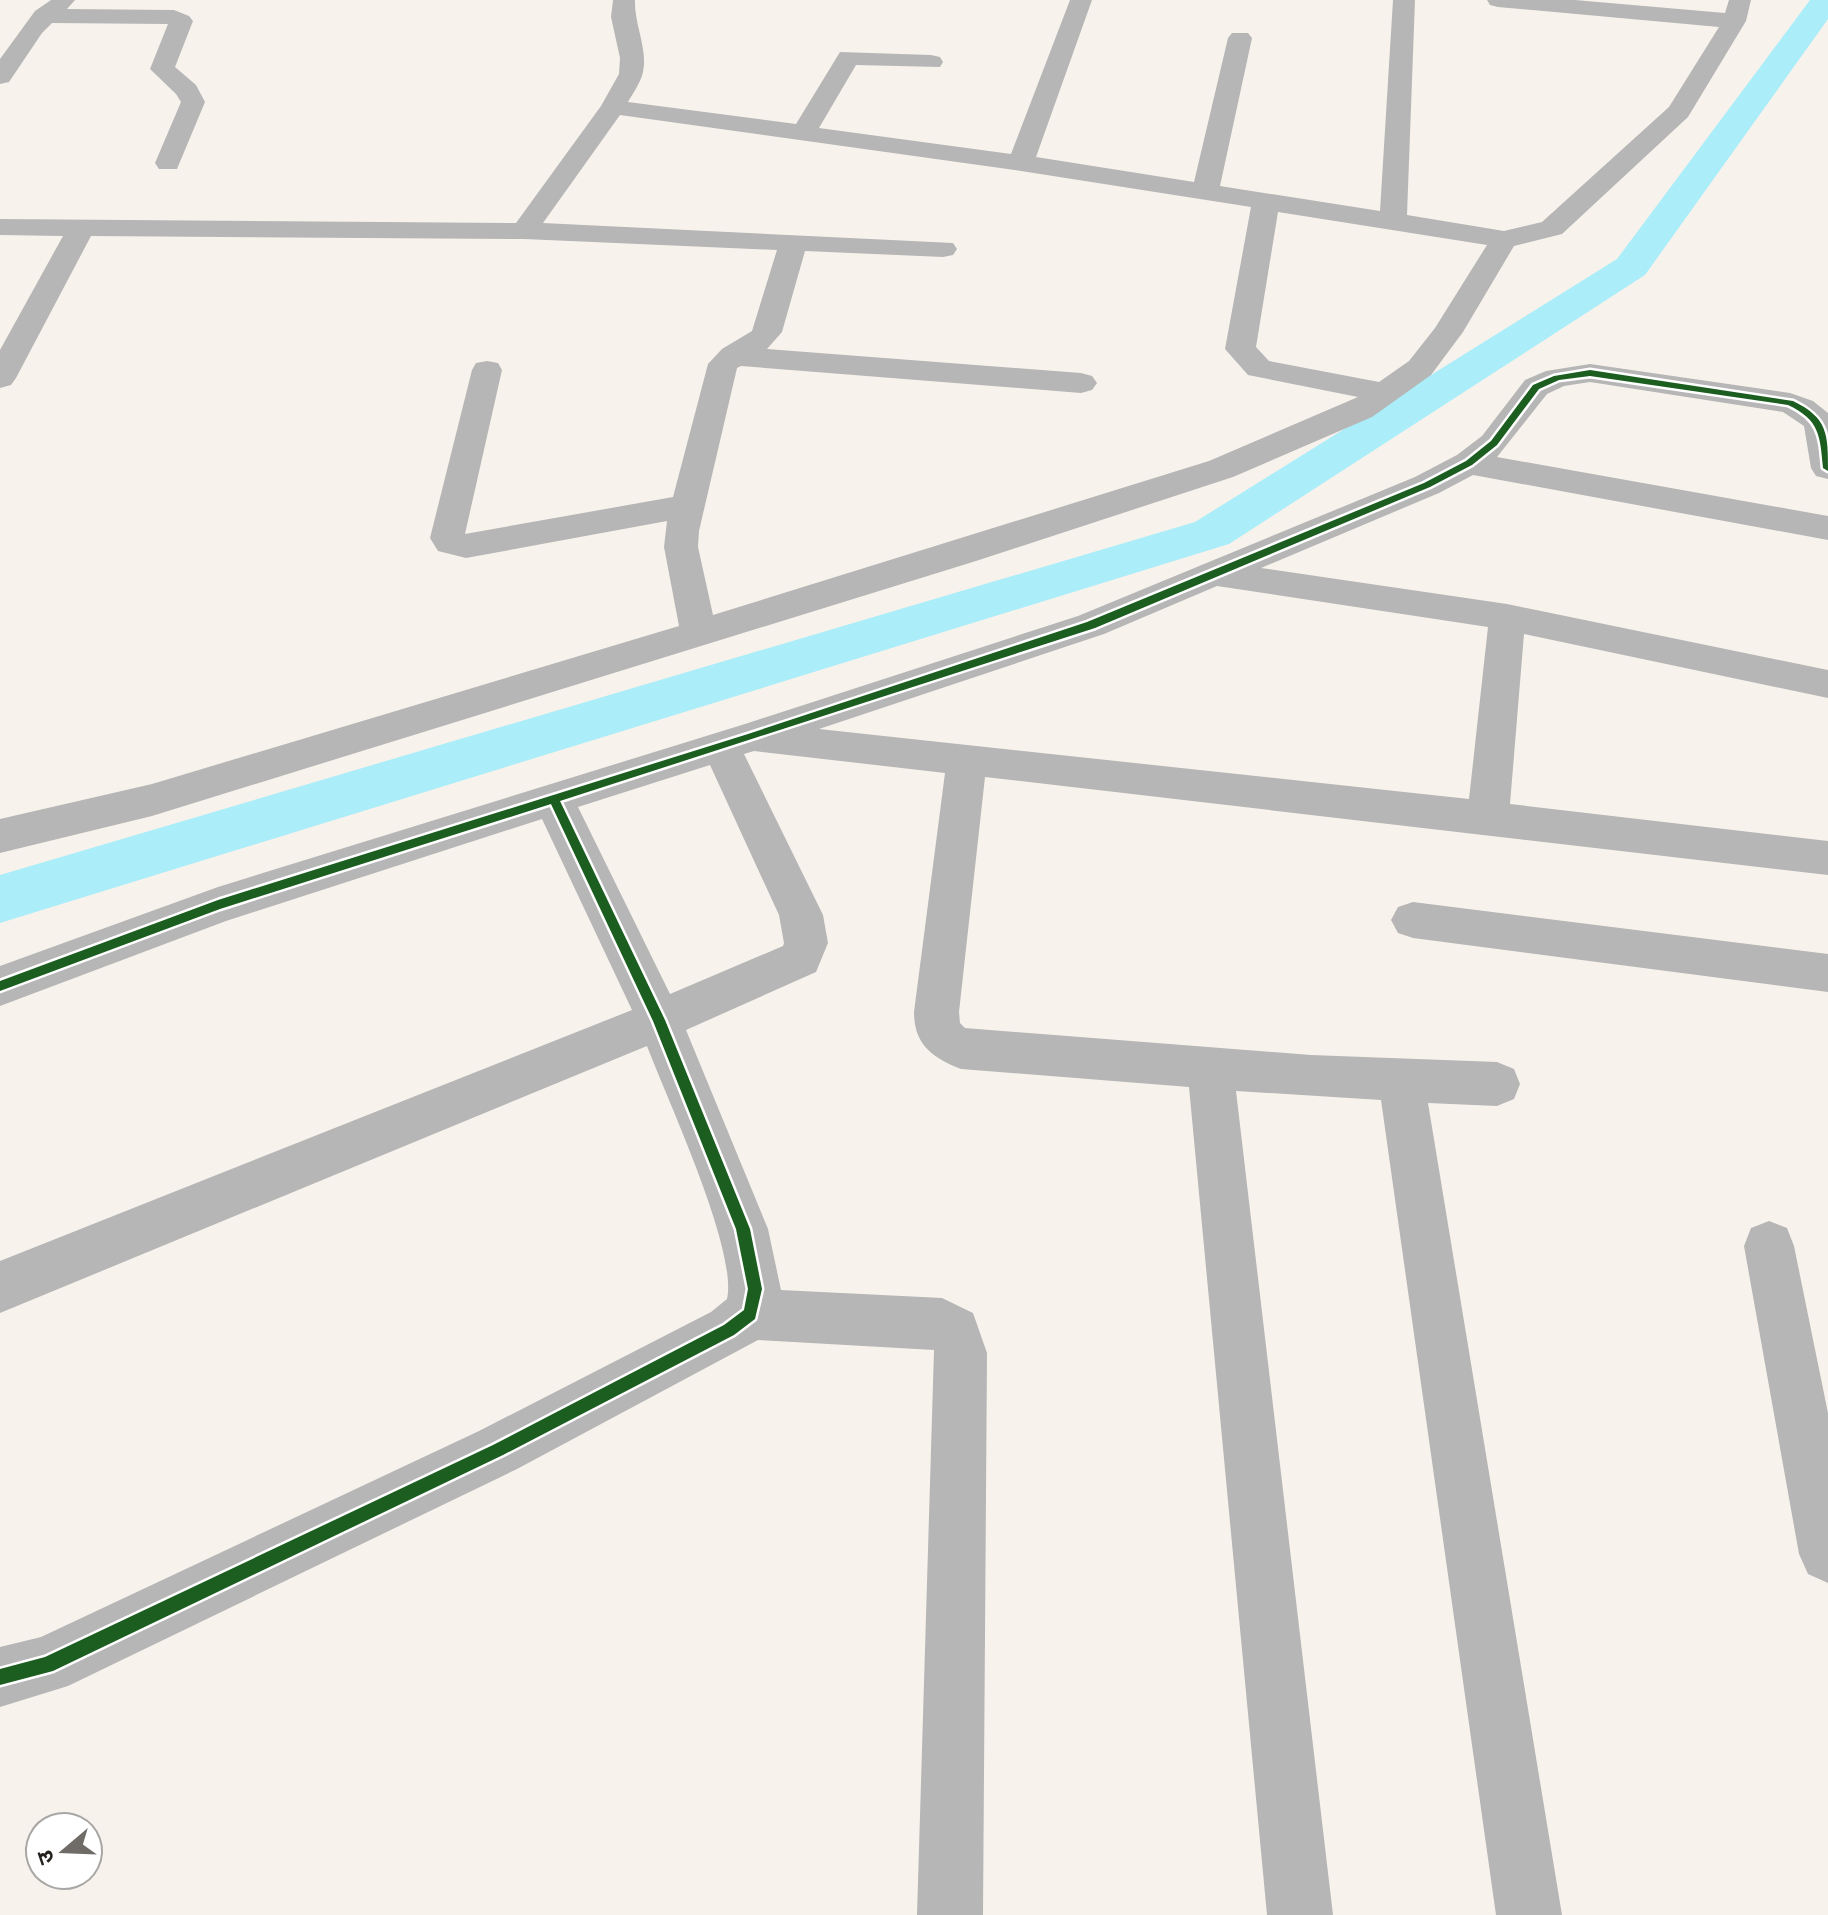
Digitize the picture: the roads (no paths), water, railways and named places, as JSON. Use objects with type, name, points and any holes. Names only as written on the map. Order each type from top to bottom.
[{"type":"street","points":[[0,77],[43,16],[64,0]]},
{"type":"street","points":[[524,231],[613,107],[632,67],[623,17],[624,0]]},
{"type":"street","points":[[1021,163],[1081,0]]},
{"type":"street","points":[[1393,222],[1404,0]]},
{"type":"street","points":[[613,107],[1021,163],[1504,239],[1529,236],[1552,228],[1679,112],[1737,10],[1498,0]]},
{"type":"street","points":[[43,16],[174,17],[181,21],[162,69],[187,90],[193,102],[168,163]]},
{"type":"street","points":[[1205,192],[1240,38]]},
{"type":"street","points":[[804,132],[848,57],[931,62]]},
{"type":"street","points":[[1266,201],[1240,349],[1259,368],[1385,393]]},
{"type":"street","points":[[0,227],[524,231],[943,249]]},
{"type":"street","points":[[0,378],[81,229]]},
{"type":"street","points":[[0,836],[152,800],[964,552],[1221,469],[1361,410],[1420,368],[1448,332],[1504,239]]},
{"type":"street","points":[[698,631],[681,547],[688,506],[723,364],[762,339],[767,332],[793,243]]},
{"type":"street","points":[[0,316],[35,314]]},
{"type":"street","points":[[733,356],[1081,383]]},
{"type":"street","points":[[487,370],[447,538],[450,543],[466,546],[688,506]]},
{"type":"street","points":[[0,986],[218,905],[736,742],[1091,625],[1427,485],[1469,463],[1494,443],[1536,387],[1557,378],[1590,373],[1790,403],[1806,410],[1823,428],[1828,468]]},
{"type":"street","points":[[1469,463],[1828,528]]},
{"type":"street","points":[[1217,574],[1507,617],[1828,684]]},
{"type":"street","points":[[1488,817],[1507,617]]},
{"type":"street","points":[[736,742],[967,760],[1828,858]]},
{"type":"street","points":[[0,1287],[659,1020],[800,959],[807,946],[807,931],[736,742]]},
{"type":"street","points":[[967,760],[935,1026],[943,1041],[961,1048],[1210,1068],[1497,1084]]},
{"type":"street","points":[[553,798],[659,1020],[743,1229],[755,1289],[750,1314]]},
{"type":"street","points":[[1413,920],[1828,973]]},
{"type":"street","points":[[1210,1068],[1300,1915]]},
{"type":"street","points":[[1401,1080],[1529,1915]]},
{"type":"street","points":[[1769,1246],[1828,1554]]},
{"type":"street","points":[[0,1677],[47,1665],[498,1450],[729,1330],[750,1314],[942,1324],[954,1332],[961,1353],[950,1915]]},
{"type":"waterway","points":[[0,899],[1212,533],[1631,267],[1826,0]]}]
